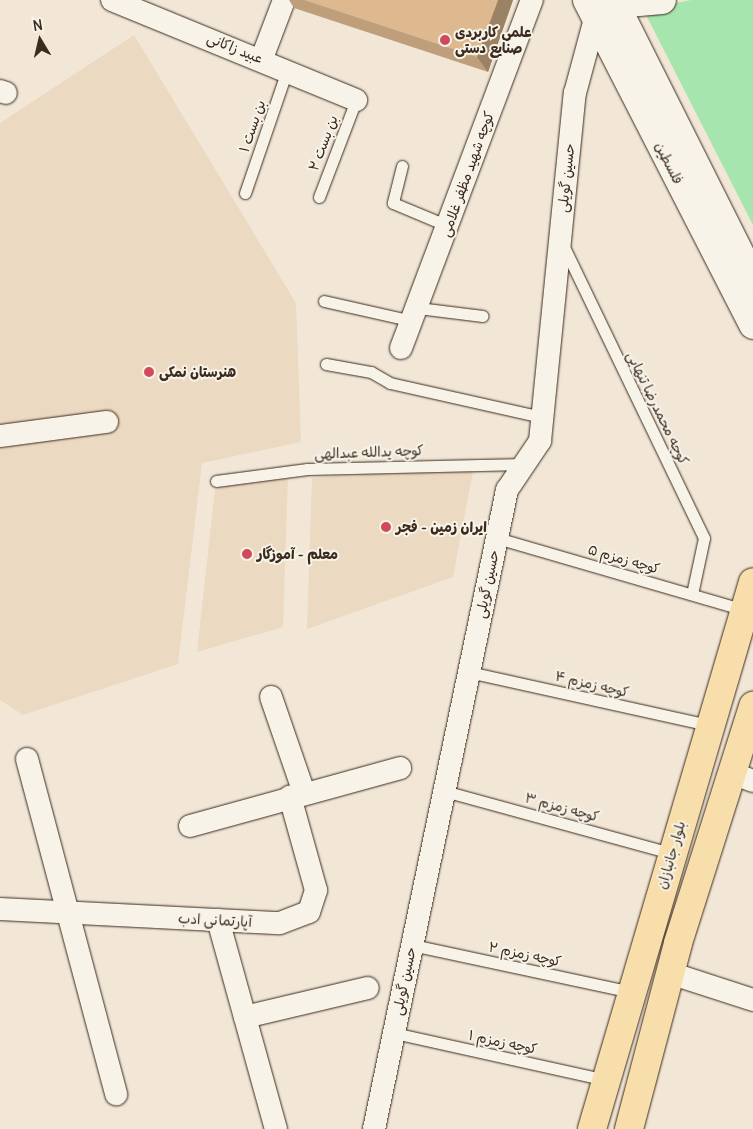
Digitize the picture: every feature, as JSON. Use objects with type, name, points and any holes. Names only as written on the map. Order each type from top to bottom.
[{"type":"main road","name":"بلوار جانبازان","points":[[592,1129],[742,609],[753,582]]},
{"type":"main road","points":[[629,1129],[670,972],[742,777],[753,706]]},
{"type":"street","name":"عبید زاکانی","points":[[112,0],[262,58],[356,100]]},
{"type":"street","points":[[262,58],[284,0]]},
{"type":"street","name":"کوچه شهید مظفر غلامی","points":[[401,348],[532,0]]},
{"type":"street","points":[[603,5],[662,0]]},
{"type":"street","name":"حسین گویلی","points":[[374,1129],[507,490],[540,442],[575,93],[603,5]]},
{"type":"street","name":"فلسطین","points":[[603,5],[753,279]]},
{"type":"street","name":"فلسطین","points":[[603,5],[753,325]]},
{"type":"street","points":[[0,436],[107,422]]},
{"type":"street","points":[[271,696],[297,795]]},
{"type":"street","points":[[27,759],[116,1094]]},
{"type":"street","points":[[190,826],[400,768]]},
{"type":"street","name":"آپارتمانی ادب","points":[[0,909],[280,923],[309,912],[316,890],[297,795]]},
{"type":"street","points":[[218,920],[276,1129]]},
{"type":"street","points":[[670,972],[753,1000]]},
{"type":"street","points":[[245,1017],[368,988]]},
{"type":"lane","name":"بن بست ۱","points":[[245,193],[287,70]]},
{"type":"lane","name":"بن بست ۲","points":[[319,197],[356,100]]},
{"type":"lane","points":[[402,166],[392,203],[448,226]]},
{"type":"lane","name":"کوچه محمدرضا تنهایی","points":[[560,239],[704,538],[692,594]]},
{"type":"lane","points":[[324,301],[415,315],[483,316]]},
{"type":"lane","points":[[326,364],[371,372],[390,383],[542,416]]},
{"type":"lane","name":"کوچه یدالله عبدالهی","points":[[216,481],[307,469],[524,464]]},
{"type":"lane","name":"کوچه زمزم ۵","points":[[497,538],[742,609]]},
{"type":"lane","name":"کوچه زمزم ۴","points":[[469,672],[708,725]]},
{"type":"lane","name":"کوچه زمزم ۳","points":[[444,791],[672,853]]},
{"type":"lane","name":"کوچه زمزم ۲","points":[[412,945],[631,992]]},
{"type":"lane","name":"کوچه زمزم ۱","points":[[394,1033],[606,1080]]},
{"type":"shaded area","name":"هنرستان نمکی","points":[[134,35],[296,303],[301,442],[202,463],[178,664],[23,715],[0,700],[0,123]]},
{"type":"shaded area","name":"ایران زمین - فجر","points":[[474,466],[453,577],[307,629],[312,478]]},
{"type":"shaded area","name":"معلم - آموزگار","points":[[288,475],[283,627],[197,652],[216,481]]},
{"type":"green space","points":[[691,0],[753,0],[753,225],[643,9]]},
{"type":"building","name":"علمی کاربردی صنایع دستی","points":[[304,0],[498,0],[477,57]]},
{"type":"place","name":"علمی کاربردی صنایع دستی","points":[[445,40]]},
{"type":"place","name":"هنرستان نمکی","points":[[149,372]]},
{"type":"place","name":"ایران زمین - فجر","points":[[386,527]]},
{"type":"place","name":"معلم - آموزگار","points":[[247,554]]}]
